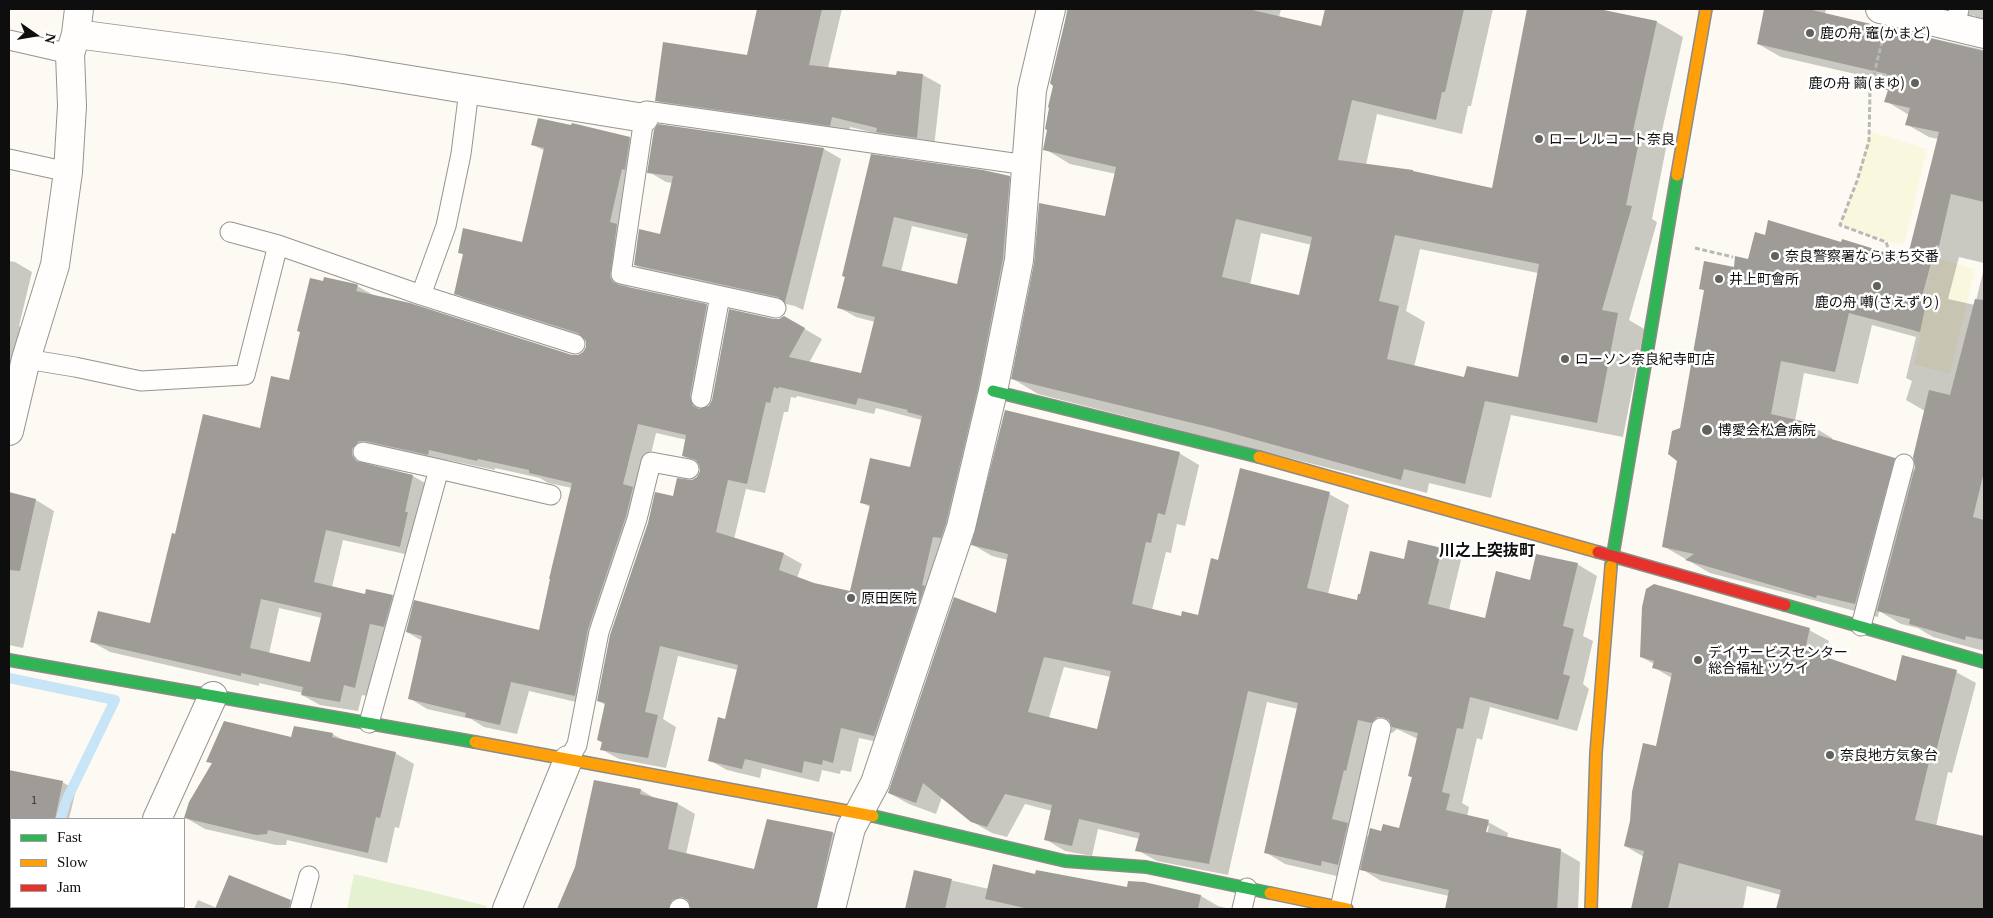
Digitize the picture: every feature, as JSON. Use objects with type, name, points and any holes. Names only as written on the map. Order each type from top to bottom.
[{"type":"street","points":[[831,909],[851,828],[875,783],[961,527],[993,391],[1018,260],[1032,90],[1051,9]]},
{"type":"street","points":[[1591,909],[1596,753],[1612,554],[1706,9]]},
{"type":"street","points":[[1885,10],[1957,18],[1984,34]]},
{"type":"street","points":[[9,430],[26,359],[55,265],[68,172],[75,32],[333,68],[644,118]]},
{"type":"street","points":[[993,391],[1209,443],[1612,554],[1984,662]]},
{"type":"street","points":[[9,660],[369,723],[859,813],[1065,861],[1146,867],[1343,909]]},
{"type":"street","points":[[157,818],[213,696]]},
{"type":"street","points":[[507,909],[568,760]]},
{"type":"lane","points":[[9,40],[75,32]]},
{"type":"lane","points":[[421,295],[446,226],[461,154],[470,90]]},
{"type":"lane","points":[[776,308],[622,274],[646,111],[1027,165]]},
{"type":"lane","points":[[9,159],[68,172]]},
{"type":"lane","points":[[230,232],[278,245],[421,295],[575,344]]},
{"type":"lane","points":[[26,359],[141,381],[245,374],[278,245]]},
{"type":"lane","points":[[701,398],[720,296]]},
{"type":"lane","points":[[363,452],[551,495]]},
{"type":"lane","points":[[568,760],[577,745],[599,632],[637,519],[651,462],[689,469]]},
{"type":"lane","points":[[1861,626],[1904,464]]},
{"type":"lane","points":[[369,723],[439,469]]},
{"type":"lane","points":[[1343,909],[1381,728]]},
{"type":"lane","points":[[300,909],[309,876]]},
{"type":"lane","points":[[1242,909],[1247,888]]},
{"type":"path","points":[[1885,10],[1870,91],[1869,141],[1857,181],[1840,225],[1886,242],[1890,254]]},
{"type":"path","points":[[1692,247],[1733,257]]},
{"type":"shaded area","points":[[1869,131],[1927,149],[1904,244],[1886,242],[1840,225],[1857,181]]},
{"type":"shaded area","points":[[1934,257],[1975,269],[1950,374],[1914,364],[1921,336],[1913,330]]},
{"type":"green space","points":[[354,874],[487,906],[486,909],[347,909]]},
{"type":"building","points":[[757,9],[822,9],[809,65],[896,75],[897,71],[923,74],[917,138],[876,132],[877,128],[832,117],[830,126],[655,101],[663,42],[747,55]]},
{"type":"building","points":[[1068,9],[1248,9],[1321,26],[1325,9],[1464,9],[1445,92],[1442,92],[1436,120],[1352,100],[1338,160],[1413,170],[1492,188],[1527,9],[1599,9],[1657,21],[1633,131],[1641,132],[1626,205],[1632,206],[1602,310],[1618,313],[1597,423],[1485,401],[1465,484],[1404,469],[1401,480],[1213,428],[1011,379],[1034,263],[1039,203],[1105,216],[1116,167],[1043,150],[1047,130],[1045,129],[1048,107],[1053,86],[1050,83]],"holes":[[[1236,219],[1312,237],[1299,295],[1222,277]],[[1395,235],[1539,264],[1518,377],[1467,366],[1464,377],[1387,359],[1399,306],[1379,301]]]},
{"type":"building","points":[[1764,9],[1808,9],[1984,51],[1984,202],[1951,194],[1939,246],[1936,245],[1923,293],[1928,294],[1920,332],[1849,313],[1835,372],[1781,361],[1771,414],[1810,423],[1808,432],[1895,458],[1855,604],[1817,595],[1816,598],[1685,560],[1694,554],[1662,547],[1677,461],[1668,454],[1672,431],[1680,428],[1704,290],[1699,289],[1704,261],[1734,267],[1735,256],[1748,259],[1755,232],[1765,235],[1768,220],[1841,242],[1842,239],[1907,259],[1939,132],[1905,125],[1910,108],[1884,102],[1888,90],[1883,89],[1887,74],[1757,44]]},
{"type":"building","points":[[538,118],[571,125],[572,123],[630,137],[625,170],[622,169],[610,222],[617,224],[610,277],[613,282],[619,285],[707,304],[690,396],[693,406],[699,409],[709,406],[712,400],[729,309],[774,319],[784,316],[805,328],[789,357],[861,373],[875,317],[837,308],[845,277],[842,276],[871,154],[983,170],[1010,176],[1003,258],[978,388],[946,523],[941,538],[933,537],[922,585],[925,586],[874,736],[841,728],[833,763],[823,760],[822,765],[804,761],[802,773],[745,759],[742,769],[708,761],[718,717],[725,719],[738,665],[660,646],[645,712],[658,715],[648,758],[600,750],[602,742],[597,740],[605,703],[597,701],[610,635],[648,523],[655,492],[673,496],[677,478],[692,480],[697,477],[700,471],[696,460],[682,456],[686,435],[638,424],[623,484],[633,487],[626,516],[588,629],[575,696],[511,682],[500,725],[465,717],[466,713],[408,699],[422,636],[406,632],[414,600],[539,630],[572,483],[529,473],[529,470],[478,459],[477,461],[429,450],[428,455],[365,441],[359,441],[352,449],[352,455],[356,461],[413,475],[405,512],[408,512],[400,547],[326,530],[314,582],[365,594],[366,589],[393,595],[384,627],[370,624],[355,688],[344,685],[340,702],[301,695],[303,687],[241,673],[241,676],[90,642],[98,611],[150,623],[172,533],[175,534],[203,414],[260,428],[271,376],[289,380],[300,332],[297,331],[310,278],[323,281],[324,277],[356,284],[358,285],[356,291],[410,303],[572,355],[578,355],[583,352],[586,347],[586,341],[578,333],[454,294],[463,254],[458,253],[463,228],[522,242],[544,148],[531,145]],"holes":[[[894,217],[968,234],[957,284],[882,266]],[[774,387],[778,389],[779,387],[856,405],[858,398],[908,410],[907,412],[922,416],[910,467],[870,458],[860,503],[870,505],[850,591],[814,583],[779,570],[784,553],[716,532],[728,480],[747,484],[766,402],[770,403]],[[261,599],[322,613],[310,662],[250,648]]]},
{"type":"building","points":[[658,124],[824,148],[785,302],[778,297],[634,265],[639,229],[660,234],[673,176],[647,173],[654,130]]},
{"type":"building","points":[[1975,299],[1984,300],[1984,472],[1973,517],[1984,520],[1984,640],[1966,636],[1965,640],[1909,624],[1910,619],[1877,611],[1915,467],[1913,457],[1929,390],[1950,395]]},
{"type":"building","points":[[1005,410],[1180,452],[1165,515],[1158,513],[1151,543],[1146,542],[1132,604],[1181,616],[1182,611],[1198,615],[1211,558],[1218,560],[1240,468],[1330,492],[1307,588],[1357,600],[1370,551],[1404,559],[1408,540],[1442,548],[1428,604],[1485,618],[1496,571],[1530,580],[1536,554],[1578,563],[1563,626],[1574,629],[1563,674],[1570,676],[1558,720],[1470,697],[1463,729],[1457,728],[1442,792],[1450,794],[1446,810],[1489,820],[1486,832],[1561,849],[1557,909],[1445,909],[1449,890],[1360,870],[1370,828],[1381,831],[1383,824],[1399,828],[1412,777],[1408,776],[1418,733],[1392,727],[1389,720],[1383,717],[1377,717],[1371,723],[1358,720],[1332,819],[1348,823],[1338,865],[1322,861],[1321,866],[1264,853],[1298,703],[1248,691],[1209,864],[1135,851],[1140,833],[1079,819],[1072,846],[1044,840],[1052,805],[1005,794],[987,827],[971,822],[923,783],[916,803],[888,793],[954,597],[996,613],[1008,554],[971,545]],"holes":[[[1044,657],[1111,671],[1097,729],[1028,712]]]},
{"type":"building","points":[[9,492],[36,499],[20,571],[9,570]]},
{"type":"building","points":[[1654,584],[1810,628],[1805,650],[1896,681],[1902,655],[1957,670],[1933,763],[1929,762],[1915,820],[1984,836],[1984,909],[1776,909],[1781,890],[1679,863],[1668,909],[1631,909],[1644,851],[1624,846],[1630,821],[1632,792],[1643,743],[1656,746],[1672,673],[1652,668],[1654,661],[1640,657],[1642,607],[1646,589]]},
{"type":"building","points":[[224,721],[291,737],[294,726],[333,733],[332,737],[396,752],[380,818],[376,817],[368,853],[268,830],[267,834],[256,835],[184,818],[189,802],[212,763],[206,762]]},
{"type":"building","points":[[9,770],[63,781],[55,818],[9,819]]},
{"type":"building","points":[[594,780],[641,789],[640,794],[678,803],[668,849],[754,869],[767,819],[833,832],[816,909],[691,909],[688,900],[682,897],[672,900],[668,909],[557,909],[575,867]]},
{"type":"building","points":[[993,864],[1035,874],[1036,870],[1127,887],[1128,881],[1144,882],[1201,895],[1198,909],[1029,909],[985,899]]},
{"type":"building","points":[[914,870],[952,879],[945,909],[905,909]]},
{"type":"building","points":[[229,875],[291,900],[289,909],[215,909]]},
{"type":"waterway","points":[[9,678],[115,700],[66,801],[61,818]]},
{"type":"traffic: fast","points":[[1611,566],[1677,175]]},
{"type":"traffic: fast","points":[[993,391],[1259,457]]},
{"type":"traffic: fast","points":[[1785,605],[1984,662]]},
{"type":"traffic: fast","points":[[9,660],[475,742]]},
{"type":"traffic: fast","points":[[873,816],[1065,861],[1146,867],[1270,893]]},
{"type":"traffic: slow","points":[[1677,175],[1706,9]]},
{"type":"traffic: slow","points":[[1259,457],[1598,552]]},
{"type":"traffic: slow","points":[[1591,909],[1596,753],[1611,566]]},
{"type":"traffic: slow","points":[[475,742],[873,816]]},
{"type":"traffic: slow","points":[[1270,893],[1347,909]]},
{"type":"traffic: jam","points":[[1598,552],[1785,605]]},
{"type":"place","name":"鹿の舟 竈(かまど)","points":[[1810,33]]},
{"type":"place","name":"鹿の舟 繭(まゆ)","points":[[1915,83]]},
{"type":"place","name":"ローレルコート奈良","points":[[1539,139]]},
{"type":"place","name":"奈良警察署ならまち交番","points":[[1775,256]]},
{"type":"place","name":"井上町會所","points":[[1719,279]]},
{"type":"place","name":"鹿の舟 囀(さえずり)","points":[[1877,286]]},
{"type":"place","name":"ローソン奈良紀寺町店","points":[[1565,359]]},
{"type":"place","name":"博愛会松倉病院","points":[[1707,430]]},
{"type":"place","name":"原田医院","points":[[851,598]]},
{"type":"place","name":"デイサービスセンター 総合福祉 ツクイ","points":[[1698,660]]},
{"type":"place","name":"奈良地方気象台","points":[[1830,755]]},
{"type":"district","name":"川之上突抜町","points":[[1487,550]]}]
